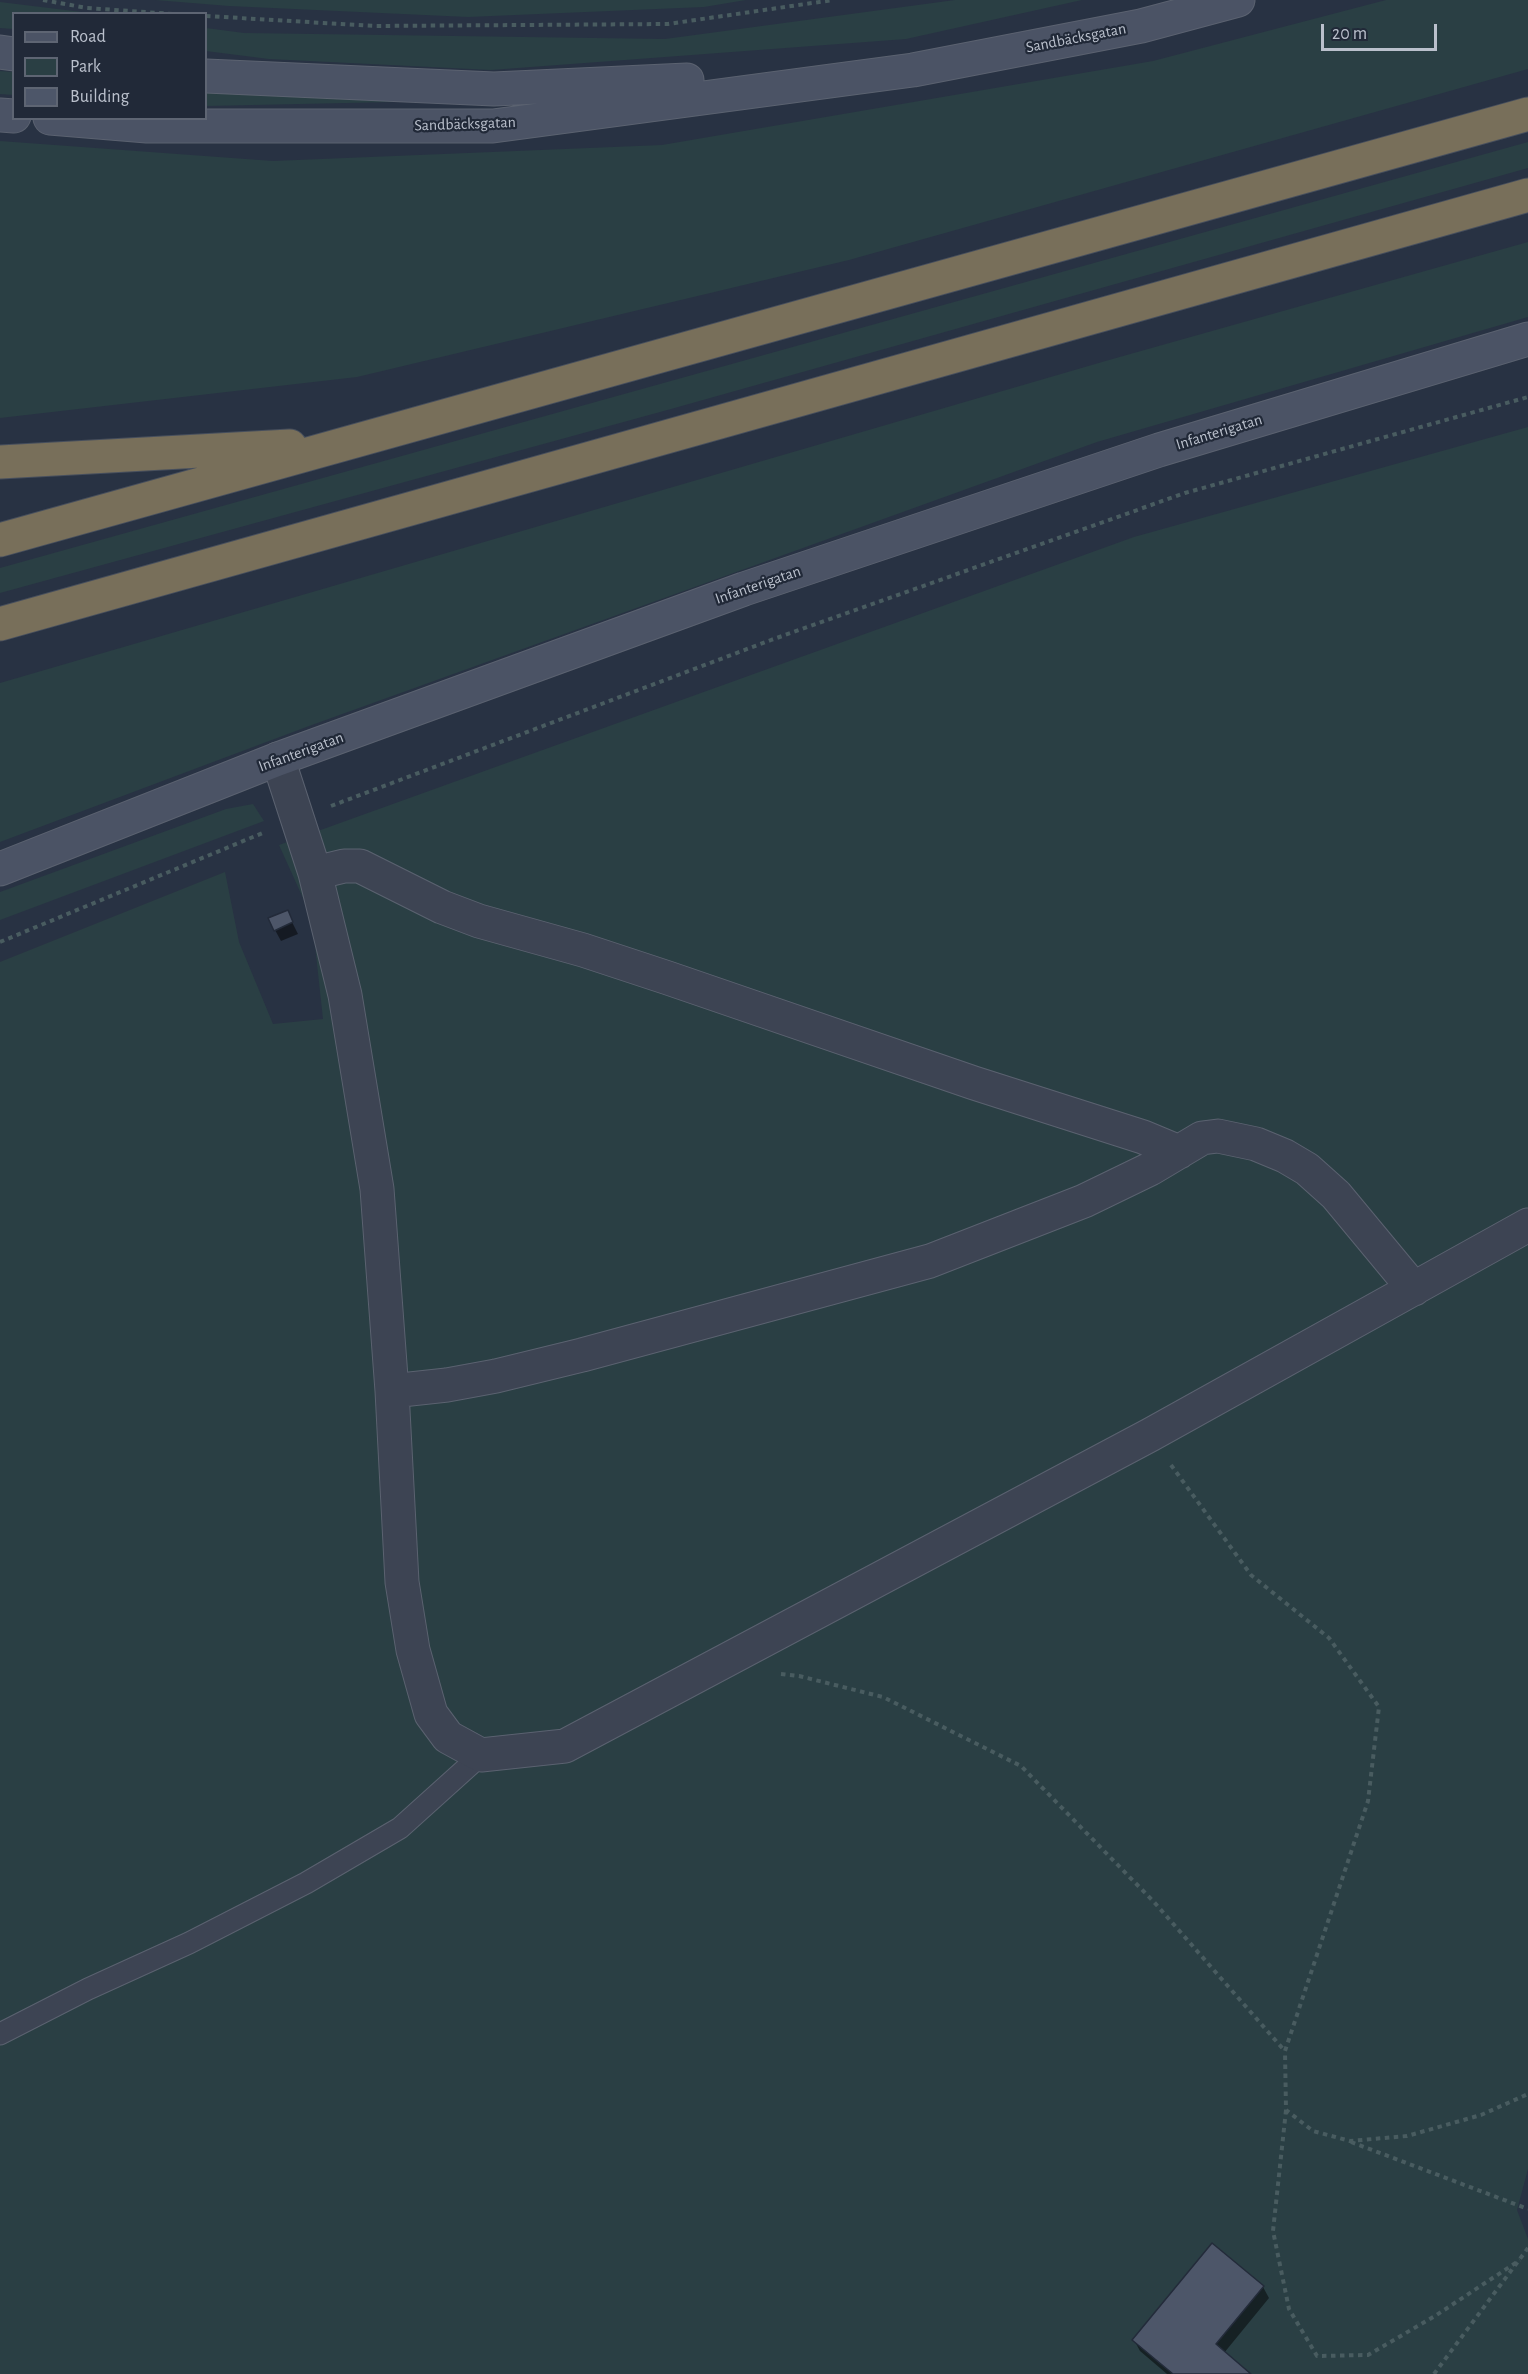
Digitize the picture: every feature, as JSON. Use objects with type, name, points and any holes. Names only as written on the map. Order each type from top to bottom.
[{"type":"highway","points":[[0,540],[355,443],[1528,114]]},
{"type":"highway","points":[[0,624],[1528,195]]},
{"type":"highway","points":[[0,462],[355,443]]},
{"type":"street","name":"Sandbäcksgatan","points":[[74,120],[147,126],[493,126],[913,70],[1141,26],[1238,0]]},
{"type":"street","name":"Sandbäcksgatan","points":[[207,76],[494,90],[913,70]]},
{"type":"street","name":"Infanterigatan","points":[[0,869],[278,759],[744,589],[1147,453],[1528,339]]},
{"type":"street","points":[[278,759],[315,873],[345,995],[378,1189],[402,1582],[413,1650],[431,1714],[448,1737],[481,1755],[565,1746],[1150,1435],[1528,1225]]},
{"type":"street","points":[[315,873],[344,866],[360,866],[442,908],[479,921],[583,950],[974,1083],[1143,1137],[1179,1152]]},
{"type":"street","points":[[392,1391],[496,1376],[749,1312],[930,1261],[1084,1201],[1150,1169],[1202,1138],[1218,1136],[1256,1144],[1285,1156],[1307,1169],[1336,1195],[1414,1289]]},
{"type":"lane","points":[[0,2034],[88,1989],[200,1938],[306,1882],[400,1828],[481,1755]]},
{"type":"path","points":[[43,0],[87,8],[144,12]]},
{"type":"path","points":[[207,16],[375,26],[668,24],[833,0]]},
{"type":"path","points":[[0,942],[297,819],[771,640],[1185,493],[1528,397]]},
{"type":"path","points":[[1150,1435],[1251,1575],[1329,1638],[1379,1707],[1368,1801],[1285,2051],[1286,2110],[1273,2230],[1289,2310],[1317,2356],[1368,2355],[1435,2316],[1520,2260]]},
{"type":"path","points":[[777,1674],[799,1676],[882,1697],[1022,1766],[1154,1902],[1285,2051]]},
{"type":"path","points":[[1350,2142],[1407,2136],[1481,2115],[1528,2094]]},
{"type":"path","points":[[1286,2110],[1313,2131],[1350,2142],[1528,2209]]},
{"type":"path","points":[[1434,2374],[1528,2248]]},
{"type":"green space","points":[[155,0],[746,0],[704,7],[468,17],[229,6]]},
{"type":"green space","points":[[955,0],[1082,0],[906,39],[491,70],[269,59],[207,51],[207,28],[244,33],[665,39]]},
{"type":"green space","points":[[1386,0],[1528,0],[1528,69],[849,260],[357,377],[0,418],[0,141],[273,161],[662,145],[1153,61]]},
{"type":"green space","points":[[0,2],[82,12],[12,12],[12,29],[0,28]]},
{"type":"green space","points":[[0,71],[12,72],[12,95],[0,94]]},
{"type":"green space","points":[[207,85],[440,101],[207,106]]},
{"type":"green space","points":[[1528,142],[1528,168],[671,409],[0,593],[0,568]]},
{"type":"green space","points":[[1528,242],[1528,317],[1097,442],[309,726],[0,842],[0,683],[1109,360]]},
{"type":"green space","points":[[1528,427],[1528,2169],[1517,2210],[1528,2239],[1528,2374],[0,2374],[0,962],[225,872],[239,942],[273,1024],[323,1019],[312,918],[279,845],[1134,537]]},
{"type":"green space","points":[[253,804],[264,821],[0,920],[0,892],[226,809]]},
{"type":"building","points":[[288,910],[293,922],[274,931],[268,918]]},
{"type":"building","points":[[1212,2243],[1264,2286],[1216,2344],[1251,2374],[1173,2374],[1132,2340]]}]
